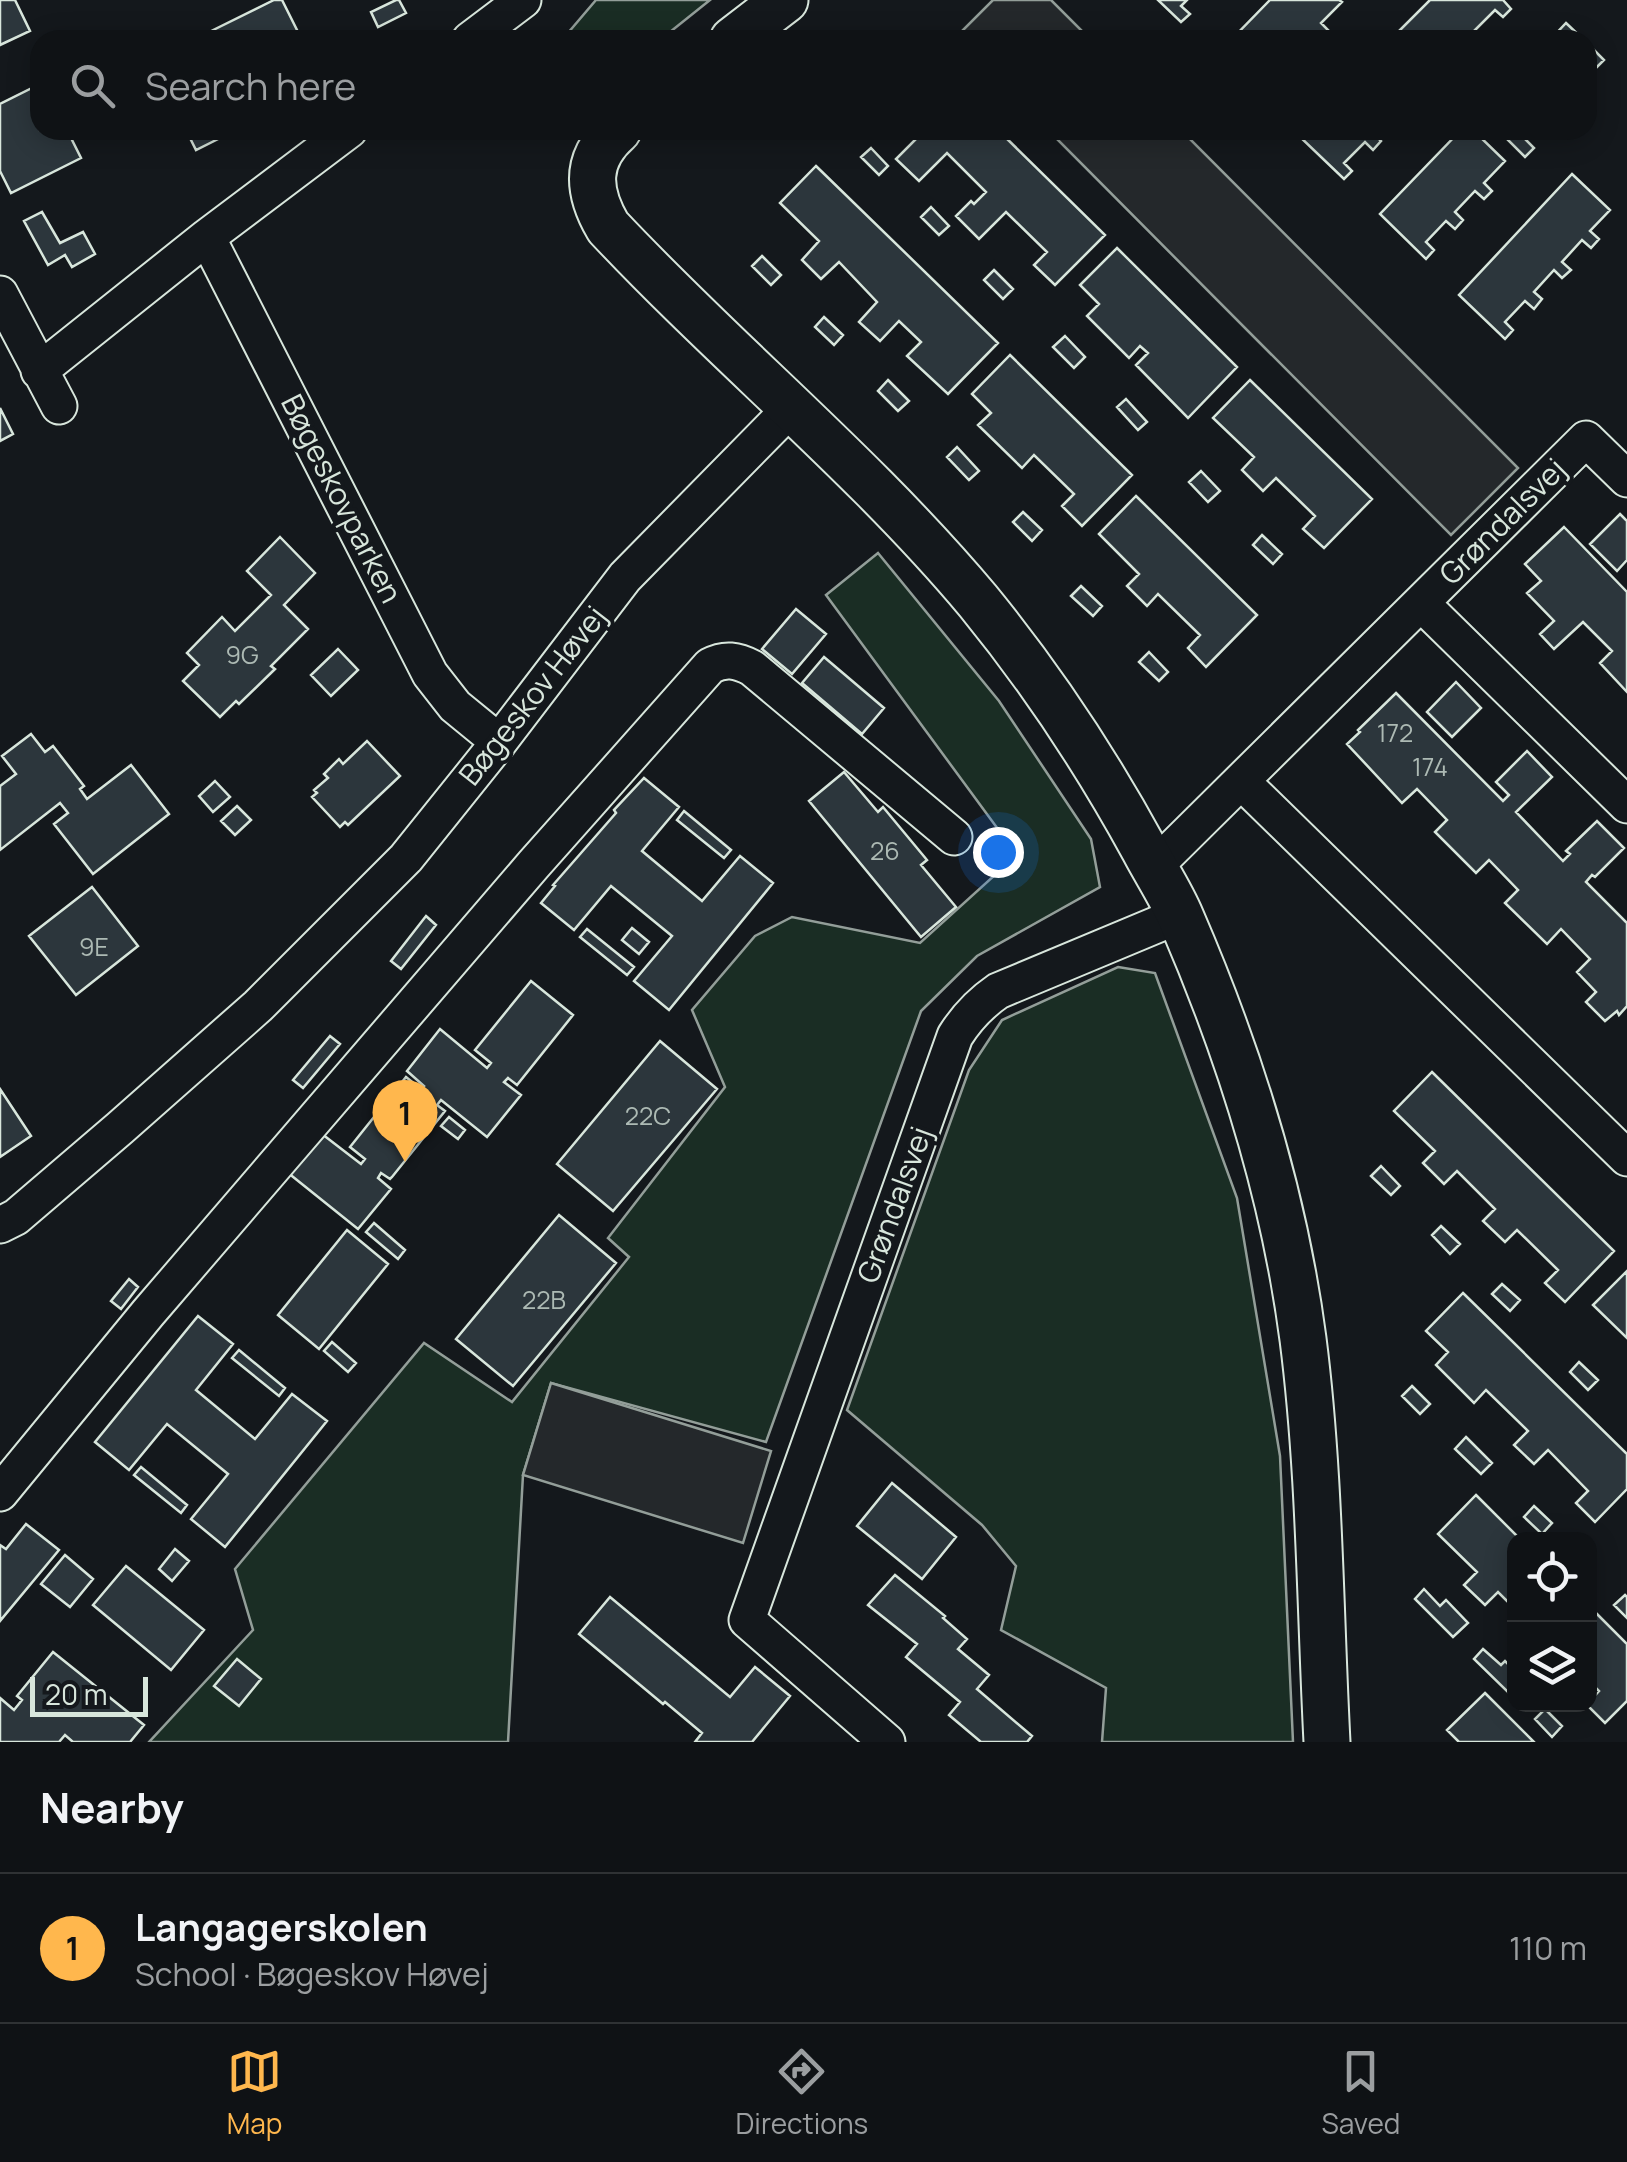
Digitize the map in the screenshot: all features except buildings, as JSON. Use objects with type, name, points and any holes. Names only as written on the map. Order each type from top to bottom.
[{"type":"street","points":[[484,30],[524,0]]},
{"type":"street","points":[[746,30],[785,0]]},
{"type":"street","points":[[39,371],[207,236],[336,140]]},
{"type":"street","points":[[608,140],[597,154],[592,176],[594,198],[608,227],[792,406],[978,601],[1072,728],[1120,805],[1180,915],[1242,1077],[1288,1255],[1302,1338],[1315,1499],[1326,1742]]},
{"type":"street","name":"Bøgeskovparken","points":[[207,236],[430,674],[455,706],[499,742]]},
{"type":"street","points":[[0,294],[59,406]]},
{"type":"street","name":"Bøgeskov Høvej","points":[[0,1225],[16,1217],[258,1006],[406,858],[624,577],[792,406]]},
{"type":"street","name":"Grøndalsvej","points":[[1154,867],[1586,439],[1627,478]]},
{"type":"street","name":"Grøndalsvej","points":[[1421,602],[1627,806]]},
{"type":"street","points":[[7,1468],[148,1314],[495,909],[710,666],[736,660],[752,668],[954,836]]},
{"type":"street","points":[[1241,781],[1627,1158]]},
{"type":"street","name":"Grøndalsvej","points":[[887,1742],[747,1620],[955,1036],[966,1018],[998,991],[1180,915]]},
{"type":"green space","points":[[596,0],[710,0],[672,30],[570,30]]},
{"type":"green space","points":[[878,553],[999,701],[1091,839],[1100,887],[977,956],[921,1011],[766,1442],[551,1383],[523,1475],[508,1742],[149,1742],[253,1630],[235,1569],[424,1343],[512,1402],[629,1257],[608,1238],[725,1087],[692,1010],[755,936],[792,917],[920,943],[1017,855],[826,595]]},
{"type":"green space","points":[[1118,967],[1155,973],[1237,1198],[1280,1456],[1293,1742],[1102,1742],[1106,1688],[1001,1630],[1016,1566],[982,1525],[847,1410],[969,1070],[1002,1020]]},
{"type":"shaded area","points":[[993,0],[1051,0],[1081,30],[963,30]]},
{"type":"shaded area","points":[[1058,140],[1191,140],[1518,468],[1451,535]]},
{"type":"shaded area","points":[[551,1383],[771,1451],[743,1543],[523,1475]]},
{"type":"place","name":"Langagerskolen","points":[[405,1162]]}]
